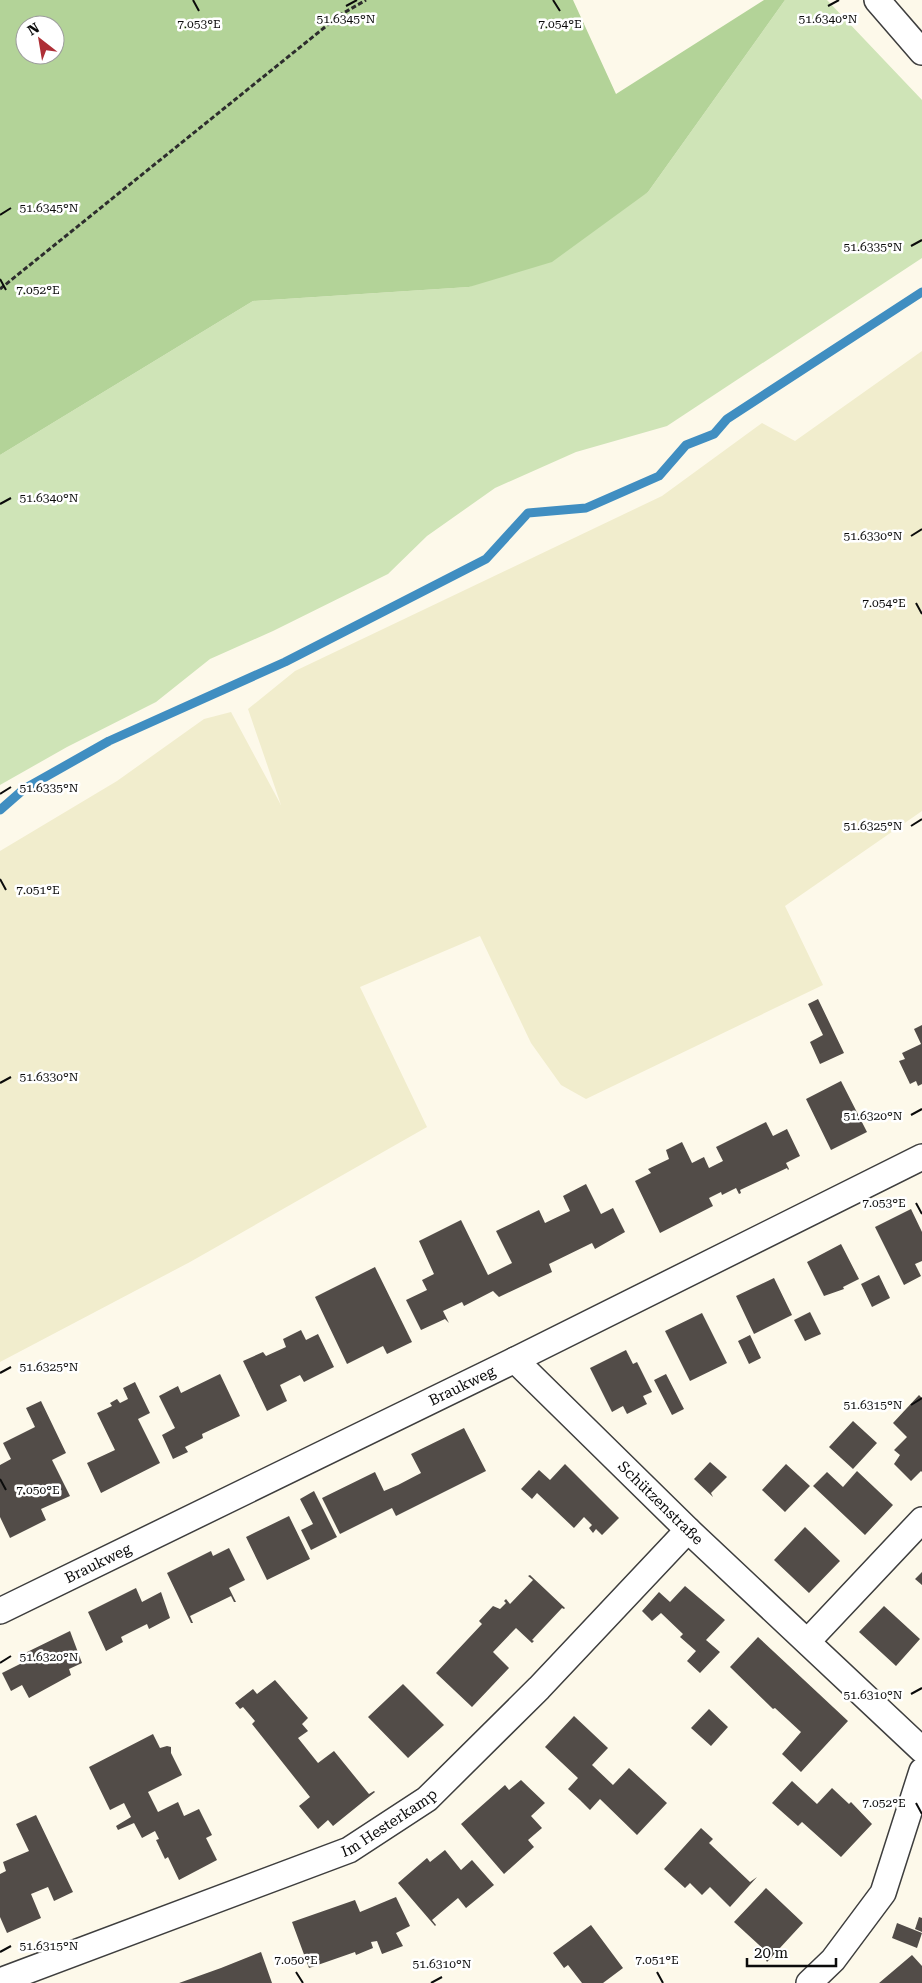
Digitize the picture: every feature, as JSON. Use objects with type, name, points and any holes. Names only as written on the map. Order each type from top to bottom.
[{"type":"street","points":[[877,0],[922,52]]},
{"type":"street","name":"Braukweg","points":[[0,1612],[515,1360],[922,1157]]},
{"type":"street","name":"Schützenstraße","points":[[515,1360],[688,1530],[922,1750]]},
{"type":"street","points":[[808,1641],[922,1520]]},
{"type":"street","name":"Im Hesterkamp","points":[[0,1981],[349,1850],[427,1799],[539,1688],[688,1530]]},
{"type":"street","points":[[809,1983],[833,1960],[883,1893],[922,1770]]},
{"type":"path","points":[[0,289],[340,15],[366,0]]},
{"type":"shaded area","points":[[922,351],[922,811],[785,906],[823,985],[586,1099],[561,1085],[531,1043],[480,936],[360,987],[427,1127],[190,1262],[0,1362],[0,851],[117,781],[204,719],[231,712],[281,805],[248,709],[295,671],[662,496],[762,423],[795,441]]},
{"type":"green space","points":[[0,0],[573,0],[616,94],[764,0],[785,0],[648,192],[552,262],[469,287],[253,301],[0,455]]},
{"type":"green space","points":[[785,0],[827,0],[922,100],[922,258],[667,426],[576,452],[495,488],[427,536],[388,574],[273,631],[210,659],[156,702],[67,747],[0,785],[0,455],[253,301],[469,287],[648,192]]},
{"type":"building","points":[[818,999],[844,1053],[820,1064],[810,1042],[823,1035],[808,1004]]},
{"type":"building","points":[[922,1025],[922,1084],[918,1086],[916,1081],[910,1084],[899,1061],[905,1059],[902,1053],[921,1044],[914,1029]]},
{"type":"building","points":[[841,1081],[867,1132],[831,1150],[806,1099]]},
{"type":"building","points":[[766,1122],[773,1136],[787,1129],[800,1156],[786,1163],[789,1169],[787,1168],[740,1190],[741,1193],[739,1194],[736,1188],[722,1195],[721,1192],[709,1198],[713,1206],[660,1233],[635,1181],[651,1173],[648,1169],[669,1159],[666,1150],[682,1142],[692,1163],[704,1157],[709,1168],[723,1161],[716,1147]]},
{"type":"building","points":[[586,1184],[601,1214],[613,1208],[625,1232],[595,1249],[592,1243],[549,1264],[552,1272],[499,1297],[493,1291],[464,1306],[462,1302],[443,1311],[449,1323],[445,1319],[421,1330],[406,1300],[427,1290],[422,1280],[434,1274],[419,1241],[461,1220],[488,1275],[512,1263],[496,1231],[539,1210],[545,1223],[570,1211],[563,1196]]},
{"type":"building","points":[[911,1209],[922,1232],[922,1261],[915,1264],[921,1276],[904,1285],[875,1227]]},
{"type":"building","points":[[841,1244],[859,1279],[843,1287],[844,1289],[824,1296],[807,1262]]},
{"type":"building","points":[[375,1267],[412,1342],[387,1354],[383,1346],[347,1364],[315,1297]]},
{"type":"building","points":[[879,1275],[890,1298],[872,1307],[861,1284]]},
{"type":"building","points":[[774,1278],[792,1315],[754,1334],[736,1296]]},
{"type":"building","points":[[810,1312],[821,1334],[805,1341],[794,1320]]},
{"type":"building","points":[[702,1313],[727,1363],[690,1381],[665,1331]]},
{"type":"building","points":[[301,1330],[306,1340],[318,1334],[334,1367],[304,1382],[300,1375],[280,1385],[287,1401],[267,1411],[243,1361],[263,1352],[266,1356],[286,1347],[283,1339]]},
{"type":"building","points":[[750,1335],[761,1358],[749,1364],[738,1341]]},
{"type":"building","points":[[626,1350],[633,1364],[637,1362],[652,1392],[643,1396],[647,1404],[627,1414],[623,1406],[612,1412],[590,1368]]},
{"type":"building","points":[[220,1374],[240,1416],[202,1434],[203,1438],[185,1447],[188,1452],[173,1459],[162,1435],[175,1428],[159,1396],[178,1386],[181,1393]]},
{"type":"building","points":[[666,1374],[684,1409],[672,1415],[654,1380]]},
{"type":"building","points":[[135,1382],[150,1413],[138,1419],[160,1463],[101,1493],[87,1463],[115,1450],[97,1413],[112,1406],[110,1403],[117,1399],[120,1403],[128,1399],[123,1388]]},
{"type":"building","points":[[919,1395],[922,1398],[922,1472],[911,1481],[894,1464],[900,1455],[894,1450],[907,1437],[893,1423]]},
{"type":"building","points":[[41,1401],[66,1453],[52,1460],[70,1496],[41,1509],[46,1520],[10,1538],[0,1517],[0,1465],[11,1459],[3,1443],[35,1427],[26,1408]]},
{"type":"building","points":[[853,1421],[877,1443],[853,1469],[829,1447]]},
{"type":"building","points":[[464,1428],[486,1471],[396,1516],[392,1508],[340,1534],[322,1498],[375,1472],[384,1491],[398,1485],[421,1473],[411,1454]]},
{"type":"building","points":[[710,1462],[727,1477],[711,1493],[713,1497],[694,1479]]},
{"type":"building","points":[[565,1464],[619,1518],[602,1535],[596,1529],[593,1533],[589,1528],[592,1525],[584,1517],[574,1528],[537,1493],[532,1499],[521,1489],[539,1470],[550,1480]]},
{"type":"building","points":[[786,1464],[810,1486],[785,1512],[762,1490]]},
{"type":"building","points":[[857,1471],[893,1505],[865,1535],[813,1486],[827,1472],[843,1487]]},
{"type":"building","points":[[314,1491],[337,1537],[311,1550],[301,1530],[313,1524],[300,1499]]},
{"type":"building","points":[[289,1516],[310,1559],[267,1580],[246,1537]]},
{"type":"building","points":[[805,1527],[840,1561],[809,1593],[774,1560]]},
{"type":"building","points":[[229,1548],[245,1580],[229,1588],[236,1602],[234,1602],[231,1596],[190,1616],[193,1623],[191,1623],[167,1573],[211,1551],[213,1556]]},
{"type":"building","points":[[922,1572],[922,1585],[915,1579]]},
{"type":"building","points":[[530,1575],[565,1608],[562,1608],[532,1640],[534,1641],[532,1643],[516,1628],[493,1652],[509,1668],[472,1707],[436,1673],[482,1624],[479,1621],[493,1606],[500,1609],[506,1603],[504,1601],[506,1599],[510,1604],[533,1580],[528,1576]]},
{"type":"building","points":[[685,1586],[725,1620],[706,1640],[720,1652],[700,1673],[687,1661],[696,1651],[680,1637],[683,1634],[661,1613],[652,1621],[642,1611],[659,1592],[670,1602]]},
{"type":"building","points":[[136,1588],[142,1602],[161,1592],[170,1618],[149,1629],[147,1624],[121,1637],[123,1642],[106,1651],[88,1612]]},
{"type":"building","points":[[884,1606],[920,1639],[896,1666],[859,1632]]},
{"type":"building","points":[[70,1631],[82,1663],[69,1669],[71,1675],[29,1698],[22,1685],[11,1691],[2,1673],[22,1663],[19,1656]]},
{"type":"building","points":[[758,1637],[848,1721],[801,1772],[782,1754],[801,1732],[775,1708],[773,1709],[730,1667]]},
{"type":"building","points":[[275,1680],[308,1718],[302,1724],[308,1731],[298,1738],[318,1763],[334,1751],[369,1794],[375,1792],[333,1826],[328,1820],[318,1829],[299,1806],[310,1797],[252,1724],[255,1721],[243,1707],[240,1709],[235,1703],[253,1689],[257,1694]]},
{"type":"building","points":[[403,1684],[444,1725],[408,1758],[368,1717]]},
{"type":"building","points":[[709,1709],[728,1727],[711,1746],[691,1728]]},
{"type":"building","points":[[574,1716],[608,1748],[592,1765],[613,1785],[629,1768],[667,1803],[637,1835],[600,1799],[590,1810],[568,1789],[578,1778],[545,1747]]},
{"type":"building","points":[[153,1734],[160,1748],[171,1747],[171,1753],[182,1775],[148,1792],[158,1812],[178,1802],[184,1816],[199,1809],[212,1835],[206,1838],[217,1860],[179,1880],[168,1857],[165,1859],[156,1840],[159,1839],[155,1831],[142,1838],[134,1823],[118,1830],[116,1826],[131,1817],[124,1803],[110,1810],[89,1767]]},
{"type":"building","points":[[521,1780],[545,1803],[531,1816],[542,1828],[528,1840],[534,1847],[504,1874],[461,1824],[505,1785],[509,1790]]},
{"type":"building","points":[[792,1781],[817,1804],[832,1788],[849,1804],[851,1802],[872,1824],[841,1857],[802,1822],[798,1826],[772,1803]]},
{"type":"building","points":[[36,1815],[73,1892],[54,1901],[48,1887],[31,1894],[41,1918],[7,1933],[0,1917],[0,1874],[6,1871],[3,1862],[29,1851],[16,1824]]},
{"type":"building","points":[[701,1828],[713,1839],[709,1843],[750,1882],[757,1877],[730,1907],[710,1887],[702,1895],[690,1883],[685,1888],[664,1869]]},
{"type":"building","points":[[445,1850],[461,1870],[472,1860],[494,1885],[466,1908],[458,1898],[432,1920],[435,1926],[398,1883],[427,1858],[430,1862]]},
{"type":"building","points":[[766,1888],[803,1923],[767,1962],[766,1960],[770,1955],[734,1922]]},
{"type":"building","points":[[396,1897],[410,1926],[396,1933],[403,1946],[382,1954],[377,1941],[371,1942],[373,1948],[356,1955],[355,1952],[309,1968],[292,1922],[355,1900],[360,1912]]},
{"type":"building","points":[[919,1917],[922,1918],[922,1932],[915,1929]]},
{"type":"building","points":[[897,1923],[922,1933],[917,1948],[892,1938]]},
{"type":"building","points":[[591,1925],[623,1968],[603,1983],[582,1983],[568,1965],[564,1968],[553,1953]]},
{"type":"building","points":[[261,1952],[272,1983],[179,1983],[221,1968]]},
{"type":"building","points":[[912,1955],[922,1966],[922,1983],[879,1983]]},
{"type":"waterway","points":[[0,810],[24,789],[109,741],[285,662],[486,559],[528,513],[586,508],[659,476],[686,445],[714,434],[727,419],[922,292]]}]
